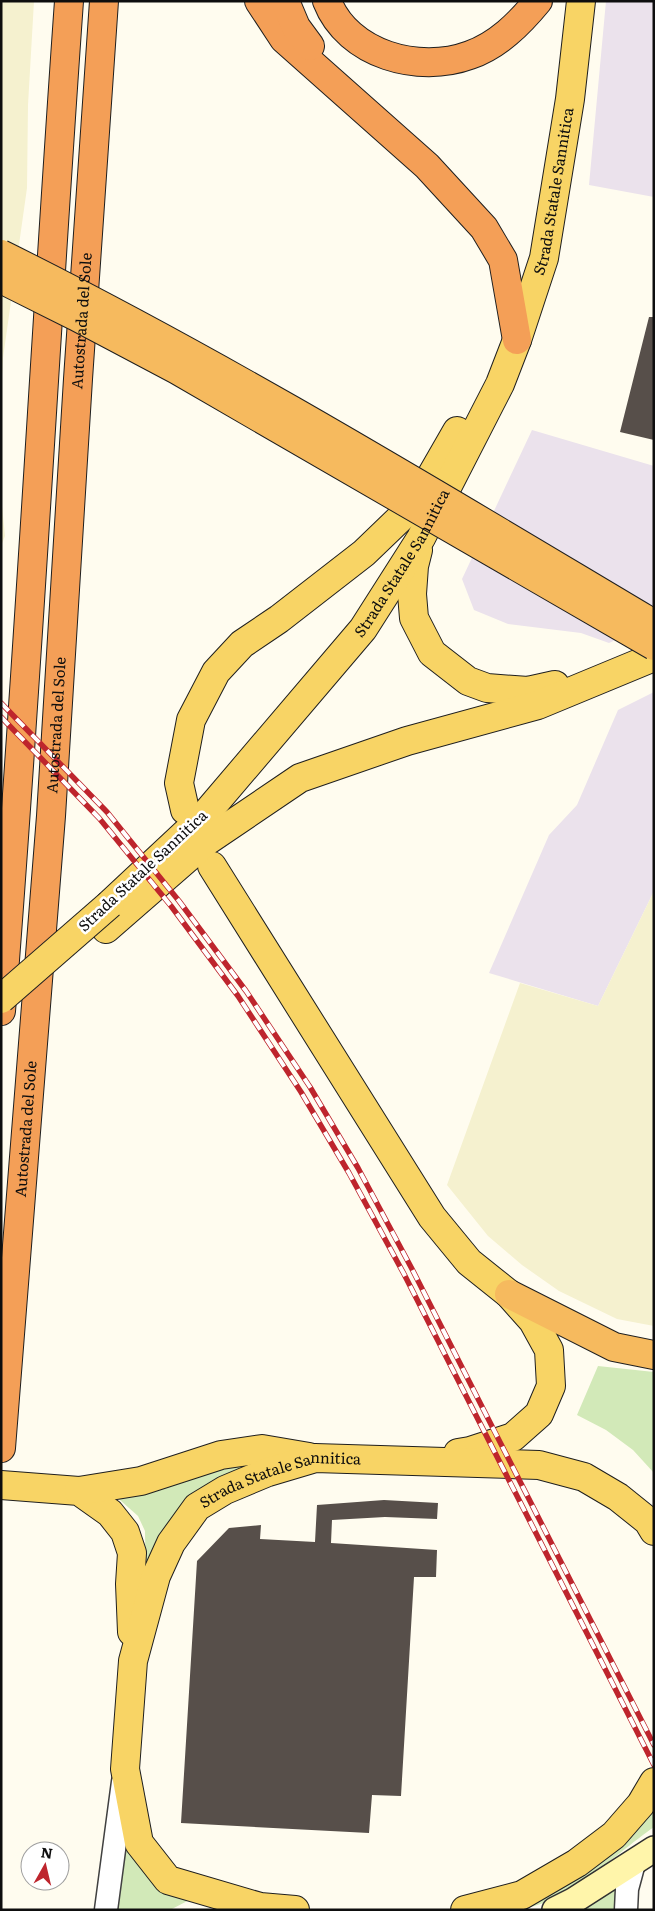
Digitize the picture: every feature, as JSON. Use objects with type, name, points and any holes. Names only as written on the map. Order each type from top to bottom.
[{"type":"highway","points":[[57,1],[64,74]]},
{"type":"highway","points":[[1,1011],[25,698],[45,355],[69,1]]},
{"type":"highway","name":"Autostrada del Sole","points":[[1,1448],[51,816],[104,1]]},
{"type":"highway","points":[[259,1],[284,39],[337,84],[427,166],[484,228],[503,260],[517,340]]},
{"type":"highway","points":[[285,1],[296,27],[337,84]]},
{"type":"highway","points":[[327,1],[330,10],[343,29],[362,45],[386,55],[413,61],[442,62],[470,55],[496,42],[519,24],[538,1]]},
{"type":"highway","points":[[1,254],[182,348],[394,470],[654,624]]},
{"type":"highway","points":[[1,279],[176,370],[654,646]]},
{"type":"highway","points":[[509,1294],[614,1347],[654,1355]]},
{"type":"main road","name":"Strada Statale Sannitica","points":[[1,1021],[108,917],[203,816],[363,629],[421,538],[500,384],[517,340],[544,258],[570,99],[581,1]]},
{"type":"main road","points":[[185,810],[179,784],[191,720],[216,672],[242,644],[279,619],[364,553],[415,504],[455,433],[500,384]]},
{"type":"main road","points":[[421,538],[414,566],[412,594],[414,618],[432,653],[468,681],[487,688],[528,691],[620,672]]},
{"type":"main road","points":[[108,917],[206,841],[300,778],[407,741],[538,705],[654,657]]},
{"type":"main road","points":[[212,866],[432,1217],[469,1262],[509,1294],[533,1321],[549,1350],[551,1386],[539,1414],[513,1437],[470,1451],[405,1460]]},
{"type":"main road","name":"Strada Statale Sannitica","points":[[1,999],[108,917]]},
{"type":"main road","points":[[1,1485],[79,1491],[141,1481],[221,1454],[262,1449],[315,1458]]},
{"type":"main road","name":"Strada Statale Sannitica","points":[[133,1661],[156,1576],[171,1543],[197,1507],[234,1486],[268,1472],[315,1458],[539,1465],[584,1477],[618,1497],[648,1521],[654,1531]]},
{"type":"main road","name":"Strada Statale Sannitica","points":[[79,1491],[110,1513],[125,1532],[132,1553],[130,1584],[133,1661],[125,1769],[139,1843],[168,1880],[260,1907],[295,1910]]},
{"type":"main road","points":[[465,1910],[522,1895],[577,1863],[614,1835],[641,1804],[654,1782]]},
{"type":"main road","points":[[555,1910],[573,1901],[644,1856]]},
{"type":"street","points":[[106,1910],[125,1769]]},
{"type":"street","points":[[626,1910],[626,1889],[644,1856]]},
{"type":"shaded area","points":[[1,1],[34,1],[28,105],[27,188],[3,358],[1,394]]},
{"type":"shaded area","points":[[606,1],[654,1],[654,197],[589,185]]},
{"type":"shaded area","points":[[532,430],[654,466],[654,622],[609,643],[581,633],[508,624],[474,610],[462,579]]},
{"type":"shaded area","points":[[1,496],[5,536],[1,546]]},
{"type":"shaded area","points":[[654,692],[654,891],[598,1006],[489,973],[549,835],[577,805],[618,710]]},
{"type":"shaded area","points":[[654,891],[654,1326],[617,1319],[559,1291],[522,1265],[488,1236],[447,1185],[520,983],[598,1006]]},
{"type":"green space","points":[[598,1366],[654,1372],[654,1473],[633,1450],[606,1430],[577,1415]]},
{"type":"green space","points":[[271,1461],[233,1475],[146,1600],[145,1531],[138,1516],[112,1493],[207,1467]]},
{"type":"green space","points":[[654,1792],[654,1827],[586,1879],[567,1891],[529,1908],[509,1910]]},
{"type":"green space","points":[[125,1841],[197,1896],[170,1910],[118,1910]]},
{"type":"green space","points":[[617,1886],[616,1910],[576,1910]]},
{"type":"building","points":[[649,317],[654,317],[654,440],[620,432]]},
{"type":"building","points":[[384,1500],[438,1503],[437,1519],[385,1517],[332,1520],[331,1543],[437,1550],[436,1577],[414,1577],[401,1796],[372,1795],[369,1833],[181,1823],[197,1561],[229,1528],[261,1525],[260,1539],[315,1542],[317,1505]]},
{"type":"railway","points":[[1,703],[107,812],[179,901],[246,991],[310,1087],[358,1168],[412,1269],[654,1745]]},
{"type":"railway","points":[[1,717],[99,818],[171,906],[238,996],[301,1092],[349,1173],[404,1274],[654,1765]]}]
